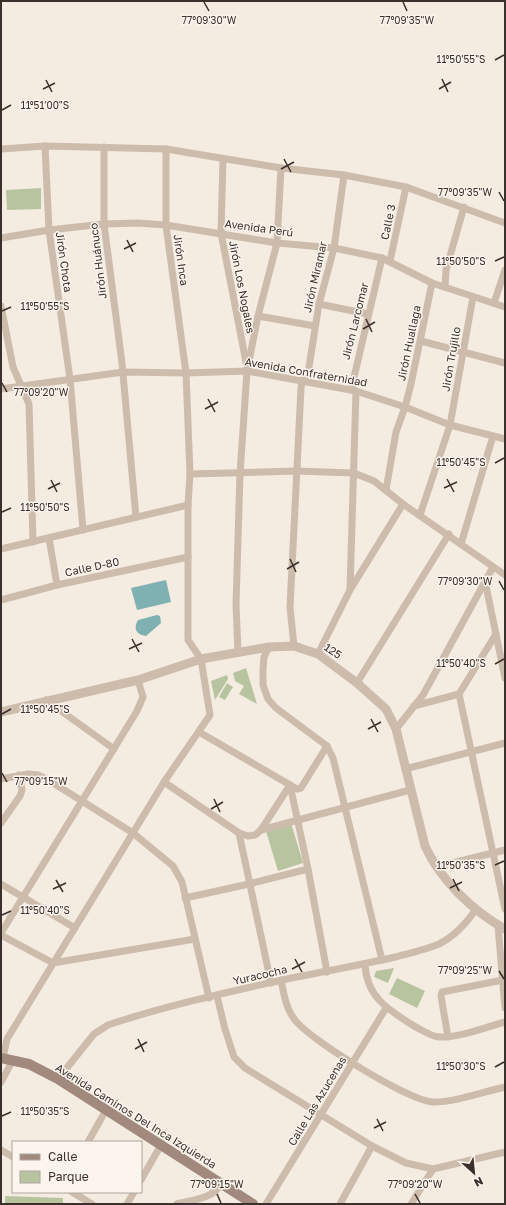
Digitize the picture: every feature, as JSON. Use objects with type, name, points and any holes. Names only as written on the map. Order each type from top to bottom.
[{"type":"main road","name":"Avenida Caminos Del Inca Izquierda","points":[[6,1058],[29,1064],[58,1079],[253,1204]]},
{"type":"street","points":[[1,149],[45,146],[166,149],[281,168],[344,175],[406,187],[505,223]]},
{"type":"street","name":"Jirón Chota","points":[[45,146],[48,230],[70,379],[83,530]]},
{"type":"street","name":"Jirón Huánuco","points":[[104,147],[104,224],[123,372],[136,517]]},
{"type":"street","name":"Jirón Inca","points":[[166,149],[166,225],[186,373],[190,474],[188,505],[188,640],[201,659]]},
{"type":"street","name":"Jirón Los Nogales","points":[[223,159],[221,233],[248,371]]},
{"type":"street","points":[[238,653],[236,604],[240,474],[248,371],[258,316],[277,243],[281,168]]},
{"type":"street","name":"Jirón Miramar","points":[[294,646],[290,608],[296,471],[302,382],[308,372],[319,304],[334,248],[344,175]]},
{"type":"street","name":"Calle 3","points":[[390,261],[406,187]]},
{"type":"street","points":[[445,287],[446,270],[464,207]]},
{"type":"street","name":"Avenida Perú","points":[[1,238],[48,230],[104,224],[166,225],[277,243],[334,248],[382,258],[432,283],[505,307]]},
{"type":"street","name":"Jirón Larcomar","points":[[350,590],[354,473],[354,390],[368,314],[382,258]]},
{"type":"street","points":[[494,303],[505,270]]},
{"type":"street","name":"Jirón Huallaga","points":[[386,490],[396,432],[405,407],[421,341],[432,283]]},
{"type":"street","name":"Jirón Trujillo","points":[[420,515],[450,425],[473,297]]},
{"type":"street","points":[[319,304],[368,314]]},
{"type":"street","points":[[1,306],[13,367],[29,404],[33,542]]},
{"type":"street","points":[[258,316],[315,326]]},
{"type":"street","points":[[421,341],[505,363]]},
{"type":"street","name":"Avenida Confraternidad","points":[[1,389],[123,372],[186,373],[248,371],[302,382],[354,390],[405,407],[450,425],[505,440]]},
{"type":"street","points":[[461,544],[493,436]]},
{"type":"street","points":[[190,474],[240,474],[296,471],[354,473],[374,481],[403,504],[449,534],[505,575]]},
{"type":"street","points":[[318,654],[350,590],[403,504]]},
{"type":"street","points":[[1,549],[188,505]]},
{"type":"street","points":[[357,683],[449,534]]},
{"type":"street","points":[[49,538],[57,585]]},
{"type":"street","name":"Calle D-80","points":[[1,600],[57,585],[188,557]]},
{"type":"street","points":[[396,729],[414,706],[434,676],[493,567]]},
{"type":"street","points":[[485,581],[505,678]]},
{"type":"street","points":[[496,634],[459,694],[470,752],[494,853],[505,908]]},
{"type":"street","name":"125","points":[[1,712],[46,700],[138,680],[201,659],[269,647],[294,646],[318,654],[357,683],[386,709],[396,729],[425,846],[436,867],[476,909],[502,928]]},
{"type":"street","points":[[269,647],[264,657],[263,669],[263,685],[268,699],[276,708],[327,746],[333,758],[382,960]]},
{"type":"street","points":[[1,1082],[6,1058],[3,1047],[7,1039],[164,782],[210,715],[201,659]]},
{"type":"street","points":[[138,680],[143,692],[142,702],[22,897],[1,934],[53,963],[195,939]]},
{"type":"street","points":[[414,706],[459,694]]},
{"type":"street","points":[[46,700],[114,748]]},
{"type":"street","points":[[199,732],[298,789],[301,788],[327,746]]},
{"type":"street","points":[[405,768],[505,743]]},
{"type":"street","points":[[1,823],[20,796],[22,790],[19,774]]},
{"type":"street","points":[[1,779],[19,774],[38,775],[133,833],[173,866],[178,873],[186,898],[209,998]]},
{"type":"street","points":[[164,782],[239,833],[248,836],[256,836],[261,830],[290,785]]},
{"type":"street","points":[[290,785],[308,869],[327,972]]},
{"type":"street","points":[[261,830],[410,790]]},
{"type":"street","points":[[239,833],[271,983]]},
{"type":"street","points":[[436,867],[505,850]]},
{"type":"street","points":[[186,898],[308,869]]},
{"type":"street","points":[[1,884],[75,928]]},
{"type":"street","name":"Yuracocha","points":[[58,1079],[94,1034],[108,1025],[281,980],[365,965],[440,943],[462,927],[476,909]]},
{"type":"street","points":[[502,928],[505,1008]]},
{"type":"street","points":[[365,965],[369,985],[386,1008],[430,1035],[448,1037],[505,1022]]},
{"type":"street","points":[[281,980],[285,1002],[296,1021],[307,1033],[352,1063],[425,1101],[442,1101],[505,1087]]},
{"type":"street","points":[[448,1037],[441,996],[442,992],[503,980]]},
{"type":"street","points":[[217,996],[224,1029],[234,1057],[245,1068],[372,1146],[406,1163],[434,1169],[505,1152]]},
{"type":"street","name":"Calle Las Azucenas","points":[[266,1204],[386,1008]]},
{"type":"street","points":[[89,1141],[106,1110]]},
{"type":"street","points":[[142,1178],[161,1145]]},
{"type":"street","points":[[340,1204],[372,1146]]},
{"type":"street","points":[[1,1150],[12,1156]]},
{"type":"street","points":[[411,1204],[434,1169]]},
{"type":"street","points":[[178,1204],[206,1197],[221,1184]]},
{"type":"street","points":[[74,1193],[92,1204]]},
{"type":"street","points":[[127,1204],[133,1193]]},
{"type":"green space","points":[[41,188],[41,209],[7,210],[6,190]]},
{"type":"green space","points":[[246,668],[257,704],[239,694],[244,686],[235,681],[233,673]]},
{"type":"green space","points":[[227,675],[228,679],[215,700],[211,681]]},
{"type":"green space","points":[[227,683],[233,687],[225,700],[219,697]]},
{"type":"green space","points":[[291,823],[303,863],[278,871],[266,831]]},
{"type":"green space","points":[[394,968],[388,983],[374,977],[376,971]]},
{"type":"green space","points":[[397,978],[425,991],[417,1008],[389,994]]},
{"type":"green space","points":[[5,1196],[63,1198],[63,1204],[5,1204]]},
{"type":"water","points":[[166,580],[171,602],[137,610],[131,588]]},
{"type":"water","points":[[157,615],[160,616],[161,623],[146,636],[136,631],[136,623],[138,620]]}]
